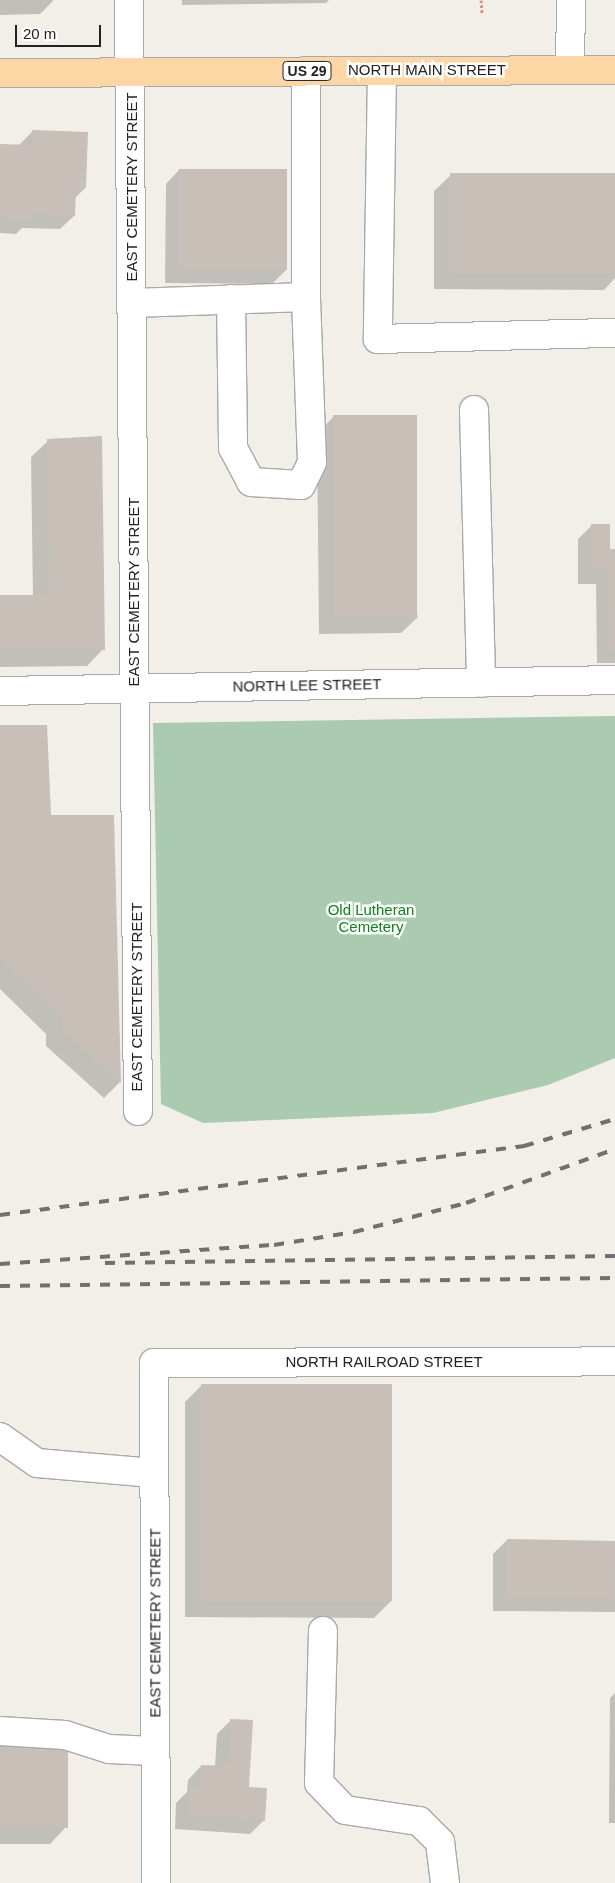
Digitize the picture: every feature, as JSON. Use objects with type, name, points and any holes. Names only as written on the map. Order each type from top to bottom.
[{"type":"main road","name":"NORTH MAIN STREET","points":[[0,73],[615,70]]},
{"type":"street","name":"EAST CEMETERY STREET","points":[[129,0],[138,1111]]},
{"type":"street","points":[[570,70],[571,0]]},
{"type":"street","points":[[231,299],[233,448],[251,482],[301,485],[312,462],[306,296],[306,71]]},
{"type":"street","points":[[382,71],[378,339],[615,333]]},
{"type":"street","points":[[132,303],[306,296]]},
{"type":"street","points":[[474,410],[481,682]]},
{"type":"street","name":"NORTH LEE STREET","points":[[0,691],[615,680]]},
{"type":"street","name":"NORTH RAILROAD STREET","points":[[154,1363],[615,1361]]},
{"type":"street","name":"EAST CEMETERY STREET","points":[[154,1363],[156,1883]]},
{"type":"street","points":[[0,1437],[37,1463],[154,1474]]},
{"type":"street","points":[[323,1631],[319,1783],[345,1810],[419,1821],[440,1842],[445,1883]]},
{"type":"street","points":[[0,1732],[66,1735],[109,1749],[155,1751]]},
{"type":"path","points":[[481,0],[482,13]]},
{"type":"green space","name":"Old Lutheran Cemetery","points":[[615,716],[615,1058],[548,1085],[433,1113],[203,1123],[161,1104],[153,723]]},
{"type":"building","points":[[32,130],[88,132],[86,188],[76,188],[75,216],[32,215],[31,220],[0,219],[0,144],[31,145]]},
{"type":"building","points":[[179,169],[287,169],[287,270],[179,270]]},
{"type":"building","points":[[450,173],[615,173],[615,273],[450,273]]},
{"type":"building","points":[[333,415],[417,415],[417,618],[333,618]]},
{"type":"building","points":[[102,436],[105,650],[0,650],[0,595],[50,595],[47,439]]},
{"type":"building","points":[[591,524],[610,524],[610,549],[615,549],[615,649],[610,650],[609,571],[592,571]]},
{"type":"building","points":[[0,725],[47,725],[51,815],[114,815],[121,1083],[62,1029],[62,1017],[0,956]]},
{"type":"building","points":[[201,1384],[392,1384],[392,1601],[201,1601]]},
{"type":"building","points":[[507,1539],[615,1541],[614,1599],[506,1597]]},
{"type":"building","points":[[230,1719],[253,1720],[249,1787],[267,1788],[265,1821],[188,1816],[189,1788],[200,1789],[201,1765],[228,1766]]},
{"type":"building","points":[[0,1742],[68,1742],[68,1828],[0,1828]]},
{"type":"railway","points":[[0,1215],[524,1146],[615,1119]]},
{"type":"railway","points":[[0,1264],[274,1245],[354,1232],[466,1203],[615,1149]]},
{"type":"railway","points":[[105,1263],[615,1256]]},
{"type":"railway","points":[[0,1286],[615,1278]]}]
